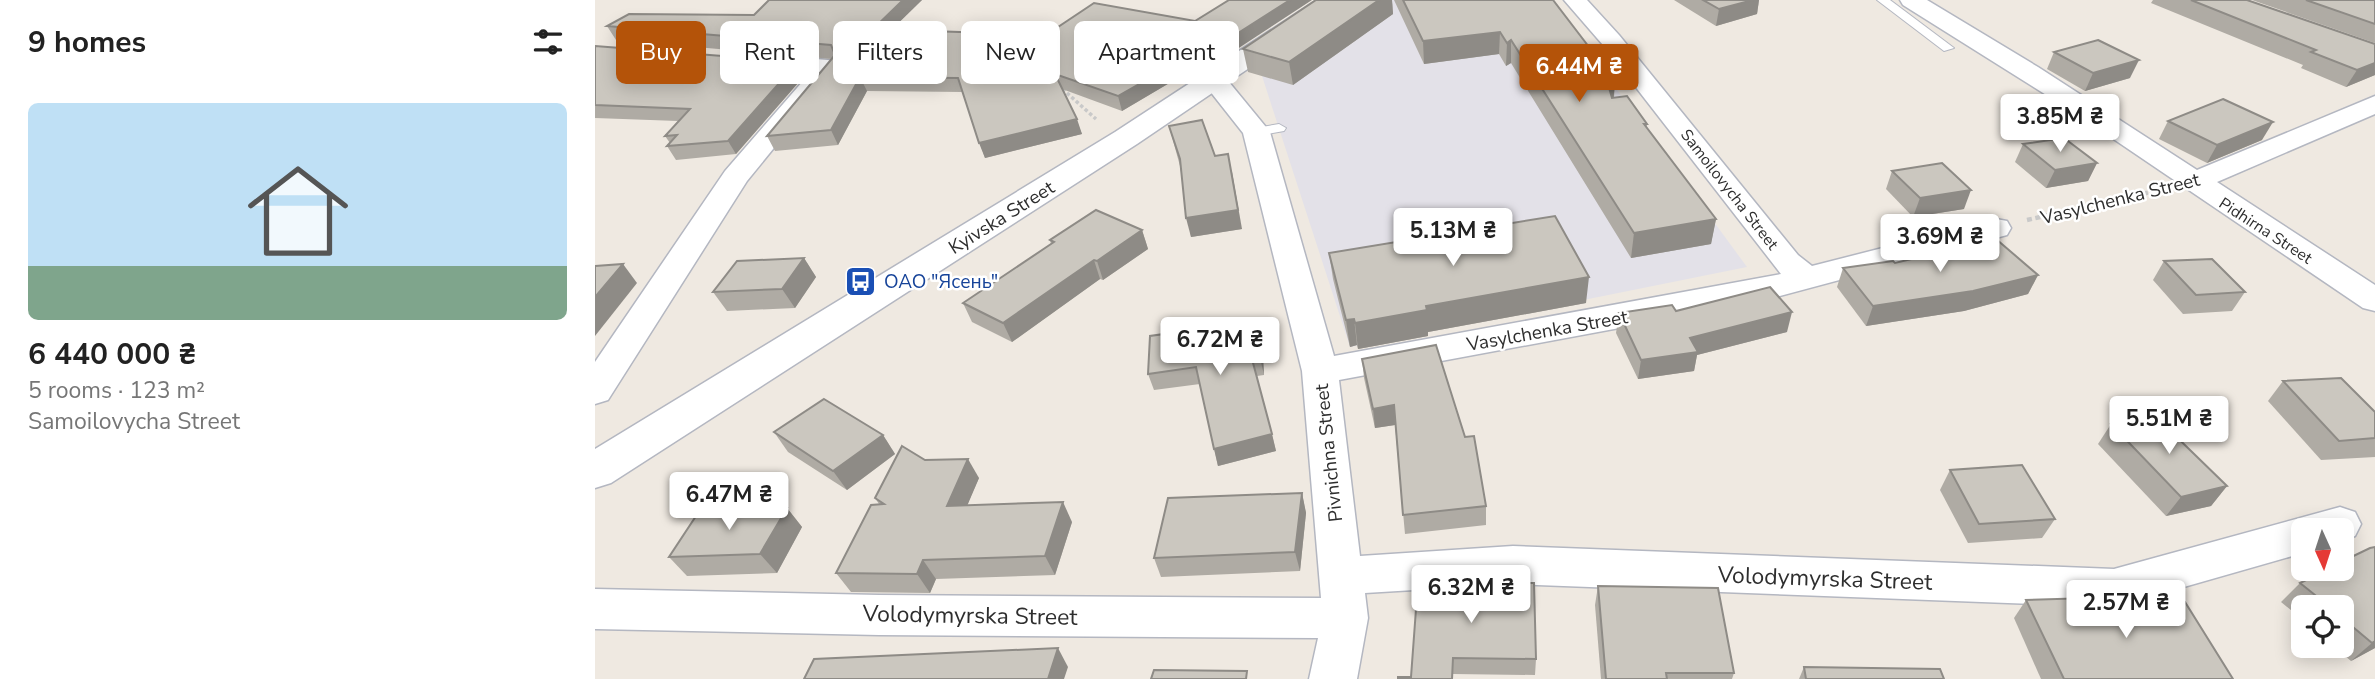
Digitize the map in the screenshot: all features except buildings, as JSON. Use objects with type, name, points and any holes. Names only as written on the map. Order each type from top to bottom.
[{"type":"main road","name":"Kyivska Street","points":[[1239,65],[1333,0]]},
{"type":"main road","name":"Kyivska Street","points":[[595,471],[1210,84]]},
{"type":"street","name":"Samoilovycha Street","points":[[1575,0],[1611,40],[1787,262],[1807,279]]},
{"type":"street","name":"Pidhirna Street","points":[[1911,0],[2016,62],[2193,182],[2375,300]]},
{"type":"street","points":[[819,67],[828,68],[819,79]]},
{"type":"street","points":[[595,391],[735,177],[814,84]]},
{"type":"street","name":"Pivnichna Street","points":[[1218,84],[1268,130],[1320,371],[1342,597],[1333,679]]},
{"type":"street","name":"Vasylchenka Street","points":[[2193,182],[2375,104]]},
{"type":"street","name":"Vasylchenka Street","points":[[1320,371],[1754,292],[1996,228]]},
{"type":"street","name":"Volodymyrska Street","points":[[595,609],[879,615],[1342,597],[1513,565],[2114,588],[2291,538]]},
{"type":"lane","points":[[1883,0],[1948,48]]},
{"type":"path","points":[[1058,84],[1106,128],[1126,138]]},
{"type":"path","name":"Vasylchenka Street","points":[[1996,228],[2193,182]]},
{"type":"shaded area","points":[[1375,0],[1551,0],[1747,267],[1350,347],[1262,76]]},
{"type":"place","name":"ОАО \"Ясень\"","points":[[861,281]]}]
